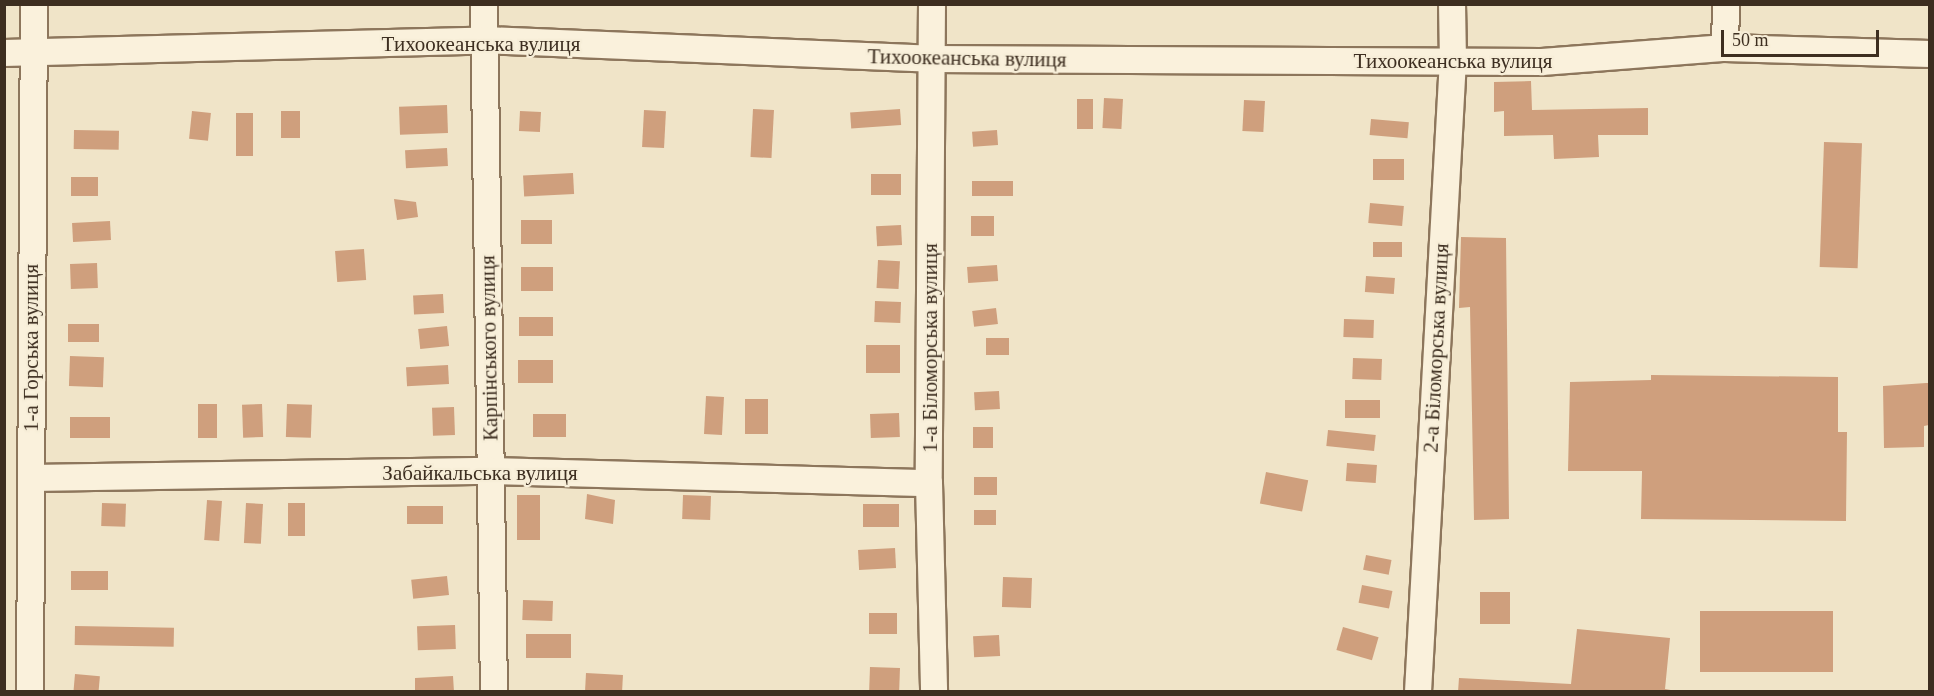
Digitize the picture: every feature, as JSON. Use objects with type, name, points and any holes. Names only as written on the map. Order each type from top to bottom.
[{"type":"street","name":"1-а Горська вулиця","points":[[30,692],[34,4]]},
{"type":"street","name":"Карпінського вулиця","points":[[484,4],[494,692]]},
{"type":"street","name":"1-а Біломорська вулиця","points":[[932,4],[929,483],[934,692]]},
{"type":"street","name":"2-а Біломорська вулиця","points":[[1418,692],[1453,62],[1452,4]]},
{"type":"street","points":[[1725,48],[1726,4]]},
{"type":"street","name":"Тихоокеанська вулиця","points":[[4,53],[485,40],[931,59],[1542,62],[1725,48],[1929,54]]},
{"type":"street","name":"Забайкальська вулиця","points":[[31,478],[491,471],[929,483]]},
{"type":"building","points":[[1531,81],[1532,110],[1648,108],[1648,135],[1598,135],[1599,157],[1554,159],[1553,135],[1504,136],[1504,111],[1494,112],[1494,82]]},
{"type":"building","points":[[1104,98],[1123,99],[1121,129],[1102,128]]},
{"type":"building","points":[[1077,99],[1093,99],[1093,129],[1077,129]]},
{"type":"building","points":[[1244,100],[1265,101],[1263,132],[1242,131]]},
{"type":"building","points":[[447,105],[448,133],[400,135],[399,107]]},
{"type":"building","points":[[753,109],[774,110],[771,158],[750,157]]},
{"type":"building","points":[[900,109],[901,125],[851,128],[850,112]]},
{"type":"building","points":[[644,110],[666,111],[664,148],[642,147]]},
{"type":"building","points":[[192,111],[211,113],[208,141],[189,139]]},
{"type":"building","points":[[281,111],[300,111],[300,138],[281,138]]},
{"type":"building","points":[[520,111],[541,112],[540,132],[519,131]]},
{"type":"building","points":[[236,113],[253,113],[253,156],[236,156]]},
{"type":"building","points":[[1371,119],[1409,122],[1407,138],[1370,135]]},
{"type":"building","points":[[74,130],[119,131],[119,150],[74,149]]},
{"type":"building","points":[[997,130],[998,145],[973,147],[972,132]]},
{"type":"building","points":[[1824,142],[1862,143],[1858,268],[1820,267]]},
{"type":"building","points":[[447,148],[448,166],[406,168],[405,150]]},
{"type":"building","points":[[1373,159],[1404,159],[1404,180],[1373,180]]},
{"type":"building","points":[[573,173],[574,194],[524,197],[523,176]]},
{"type":"building","points":[[871,174],[901,174],[901,195],[871,195]]},
{"type":"building","points":[[71,177],[98,177],[98,196],[71,196]]},
{"type":"building","points":[[972,181],[1013,181],[1013,196],[972,196]]},
{"type":"building","points":[[394,199],[416,202],[418,217],[397,220]]},
{"type":"building","points":[[1370,203],[1404,206],[1402,226],[1368,223]]},
{"type":"building","points":[[971,216],[994,216],[994,236],[971,236]]},
{"type":"building","points":[[521,220],[552,220],[552,244],[521,244]]},
{"type":"building","points":[[110,221],[111,240],[73,242],[72,223]]},
{"type":"building","points":[[901,225],[902,245],[877,246],[876,226]]},
{"type":"building","points":[[1461,237],[1506,238],[1509,519],[1474,520],[1470,307],[1459,308]]},
{"type":"building","points":[[1373,242],[1402,242],[1402,257],[1373,257]]},
{"type":"building","points":[[364,249],[366,280],[337,282],[335,251]]},
{"type":"building","points":[[878,260],[900,261],[899,289],[877,288]]},
{"type":"building","points":[[97,263],[98,288],[71,289],[70,264]]},
{"type":"building","points":[[997,265],[998,281],[968,283],[967,267]]},
{"type":"building","points":[[521,267],[553,267],[553,291],[521,291]]},
{"type":"building","points":[[1366,276],[1395,278],[1394,294],[1365,292]]},
{"type":"building","points":[[443,294],[444,313],[414,315],[413,296]]},
{"type":"building","points":[[875,301],[901,302],[900,323],[874,322]]},
{"type":"building","points":[[996,308],[998,324],[974,327],[972,311]]},
{"type":"building","points":[[519,317],[553,317],[553,336],[519,336]]},
{"type":"building","points":[[1344,319],[1374,320],[1373,338],[1343,337]]},
{"type":"building","points":[[68,324],[99,324],[99,342],[68,342]]},
{"type":"building","points":[[447,326],[449,346],[420,349],[418,329]]},
{"type":"building","points":[[986,338],[1009,338],[1009,355],[986,355]]},
{"type":"building","points":[[866,345],[900,345],[900,373],[866,373]]},
{"type":"building","points":[[70,356],[104,357],[103,387],[69,386]]},
{"type":"building","points":[[1353,358],[1382,359],[1381,380],[1352,379]]},
{"type":"building","points":[[518,360],[553,360],[553,383],[518,383]]},
{"type":"building","points":[[448,365],[449,384],[407,386],[406,367]]},
{"type":"building","points":[[1651,375],[1838,377],[1838,432],[1847,432],[1846,521],[1641,519],[1642,471],[1568,471],[1570,382],[1651,380]]},
{"type":"building","points":[[1929,383],[1929,425],[1924,426],[1924,447],[1884,448],[1883,386]]},
{"type":"building","points":[[999,391],[1000,409],[975,410],[974,392]]},
{"type":"building","points":[[706,396],[724,397],[722,435],[704,434]]},
{"type":"building","points":[[745,399],[768,399],[768,434],[745,434]]},
{"type":"building","points":[[1345,400],[1380,400],[1380,418],[1345,418]]},
{"type":"building","points":[[198,404],[217,404],[217,438],[198,438]]},
{"type":"building","points":[[262,404],[263,437],[243,438],[242,405]]},
{"type":"building","points":[[287,404],[312,405],[311,438],[286,437]]},
{"type":"building","points":[[454,407],[455,435],[433,436],[432,408]]},
{"type":"building","points":[[899,413],[900,437],[871,438],[870,414]]},
{"type":"building","points":[[533,414],[566,414],[566,437],[533,437]]},
{"type":"building","points":[[70,417],[110,417],[110,438],[70,438]]},
{"type":"building","points":[[973,427],[993,427],[993,448],[973,448]]},
{"type":"building","points":[[1328,430],[1376,435],[1374,451],[1326,446]]},
{"type":"building","points":[[1347,463],[1377,465],[1376,483],[1346,481]]},
{"type":"building","points":[[1266,472],[1308,480],[1302,512],[1260,503]]},
{"type":"building","points":[[974,477],[997,477],[997,495],[974,495]]},
{"type":"building","points":[[587,494],[615,500],[613,524],[585,519]]},
{"type":"building","points":[[517,495],[540,495],[540,540],[517,540]]},
{"type":"building","points":[[683,495],[711,496],[710,520],[682,519]]},
{"type":"building","points":[[207,500],[222,501],[219,541],[204,540]]},
{"type":"building","points":[[102,503],[126,504],[125,527],[101,526]]},
{"type":"building","points":[[246,503],[263,504],[261,544],[244,543]]},
{"type":"building","points":[[288,503],[305,503],[305,536],[288,536]]},
{"type":"building","points":[[863,504],[899,504],[899,527],[863,527]]},
{"type":"building","points":[[407,506],[443,506],[443,524],[407,524]]},
{"type":"building","points":[[974,510],[996,510],[996,525],[974,525]]},
{"type":"building","points":[[895,548],[896,568],[859,570],[858,550]]},
{"type":"building","points":[[1366,555],[1392,560],[1389,575],[1363,570]]},
{"type":"building","points":[[71,571],[108,571],[108,590],[71,590]]},
{"type":"building","points":[[447,576],[449,595],[413,599],[411,580]]},
{"type":"building","points":[[1003,577],[1032,578],[1031,608],[1002,607]]},
{"type":"building","points":[[1362,585],[1392,591],[1389,609],[1359,603]]},
{"type":"building","points":[[1480,592],[1510,592],[1510,624],[1480,624]]},
{"type":"building","points":[[523,600],[553,601],[552,621],[522,620]]},
{"type":"building","points":[[1700,611],[1833,611],[1833,672],[1700,672]]},
{"type":"building","points":[[869,613],[897,613],[897,634],[869,634]]},
{"type":"building","points":[[455,625],[456,649],[418,650],[417,626]]},
{"type":"building","points":[[75,626],[174,628],[174,647],[75,645]]},
{"type":"building","points":[[1343,627],[1379,637],[1372,660],[1336,650]]},
{"type":"building","points":[[1577,629],[1670,638],[1665,689],[1682,692],[1458,692],[1459,678],[1571,684]]},
{"type":"building","points":[[526,634],[571,634],[571,658],[526,658]]},
{"type":"building","points":[[999,635],[1000,656],[974,657],[973,636]]},
{"type":"building","points":[[870,667],[900,668],[899,692],[869,691]]},
{"type":"building","points":[[586,673],[623,675],[622,692],[585,692]]},
{"type":"building","points":[[75,674],[100,676],[99,692],[73,692]]},
{"type":"building","points":[[453,676],[454,692],[415,692],[415,678]]}]
